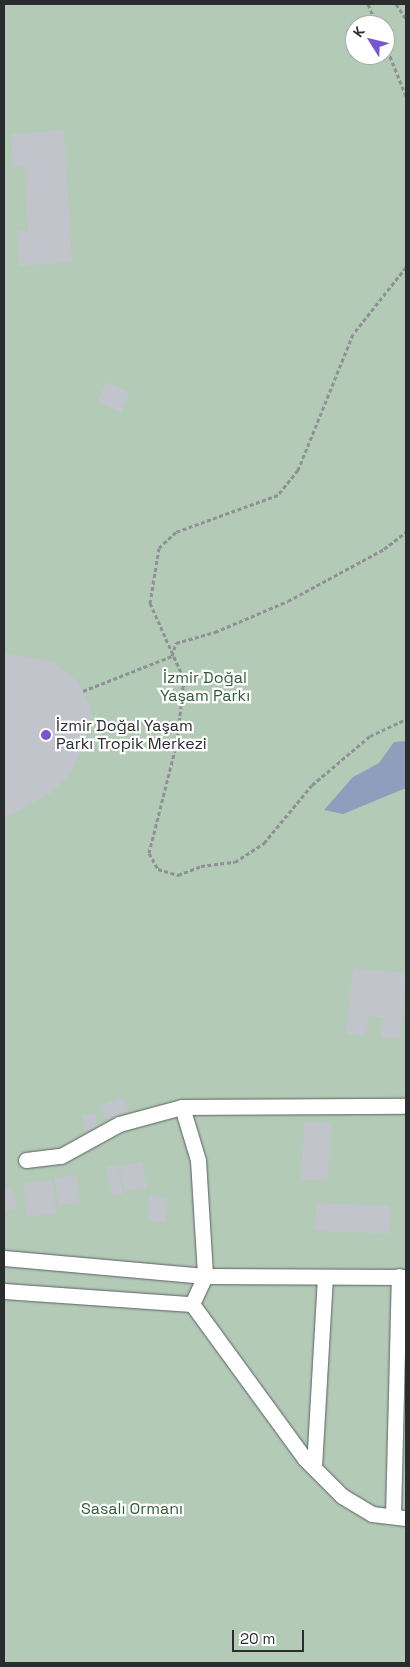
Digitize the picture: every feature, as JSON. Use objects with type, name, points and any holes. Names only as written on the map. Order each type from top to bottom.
[{"type":"lane","points":[[26,1160],[61,1156],[120,1124],[182,1107],[406,1106]]},
{"type":"lane","points":[[182,1107],[198,1160],[205,1276],[192,1304]]},
{"type":"lane","points":[[4,1258],[205,1276],[403,1276],[400,1517],[372,1514],[342,1496],[314,1467],[192,1304],[4,1291]]},
{"type":"lane","points":[[314,1467],[325,1277]]},
{"type":"path","points":[[396,4],[406,19]]},
{"type":"path","points":[[393,65],[406,96]]},
{"type":"path","points":[[406,267],[352,334],[298,470],[278,495],[176,532],[159,548],[150,603],[184,680],[183,705],[149,854],[158,869],[178,875],[201,866],[236,862],[264,843],[312,785],[370,736],[406,718]]},
{"type":"path","points":[[172,656],[176,643],[215,632],[288,601],[384,549],[406,532]]},
{"type":"path","points":[[83,692],[172,656]]},
{"type":"green space","name":"İzmir Doğal Yaşam Parkı","points":[[4,4],[406,4],[406,1663],[4,1663]]},
{"type":"water","points":[[406,741],[406,788],[343,814],[324,810],[353,777],[379,763],[394,742]]},
{"type":"building","points":[[64,130],[72,262],[19,266],[17,231],[28,231],[25,167],[13,168],[11,134]]},
{"type":"building","points":[[106,382],[130,392],[121,412],[97,402]]},
{"type":"building","name":"İzmir Doğal Yaşam Parkı Tropik Merkezi","points":[[4,653],[54,662],[77,681],[90,705],[92,724],[72,772],[51,793],[4,818]]},
{"type":"building","points":[[353,968],[406,973],[400,1039],[381,1037],[383,1018],[368,1016],[366,1036],[346,1034]]},
{"type":"building","points":[[123,1097],[128,1111],[106,1119],[100,1105]]},
{"type":"building","points":[[95,1113],[98,1129],[85,1131],[82,1115]]},
{"type":"building","points":[[304,1122],[330,1123],[328,1181],[302,1180]]},
{"type":"building","points":[[143,1162],[147,1188],[124,1191],[120,1166]]},
{"type":"building","points":[[118,1165],[123,1194],[111,1196],[106,1167]]},
{"type":"building","points":[[76,1175],[80,1203],[58,1206],[54,1178]]},
{"type":"building","points":[[52,1180],[56,1214],[27,1217],[23,1184]]},
{"type":"building","points":[[13,1187],[17,1209],[4,1211],[4,1188]]},
{"type":"building","points":[[149,1196],[167,1197],[166,1222],[148,1221]]},
{"type":"building","points":[[316,1203],[390,1206],[389,1234],[315,1231]]},
{"type":"place","name":"İzmir Doğal Yaşam Parkı Tropik Merkezi","points":[[46,735]]},
{"type":"park label","name":"Sasalı Ormanı","points":[[132,1509]]}]
